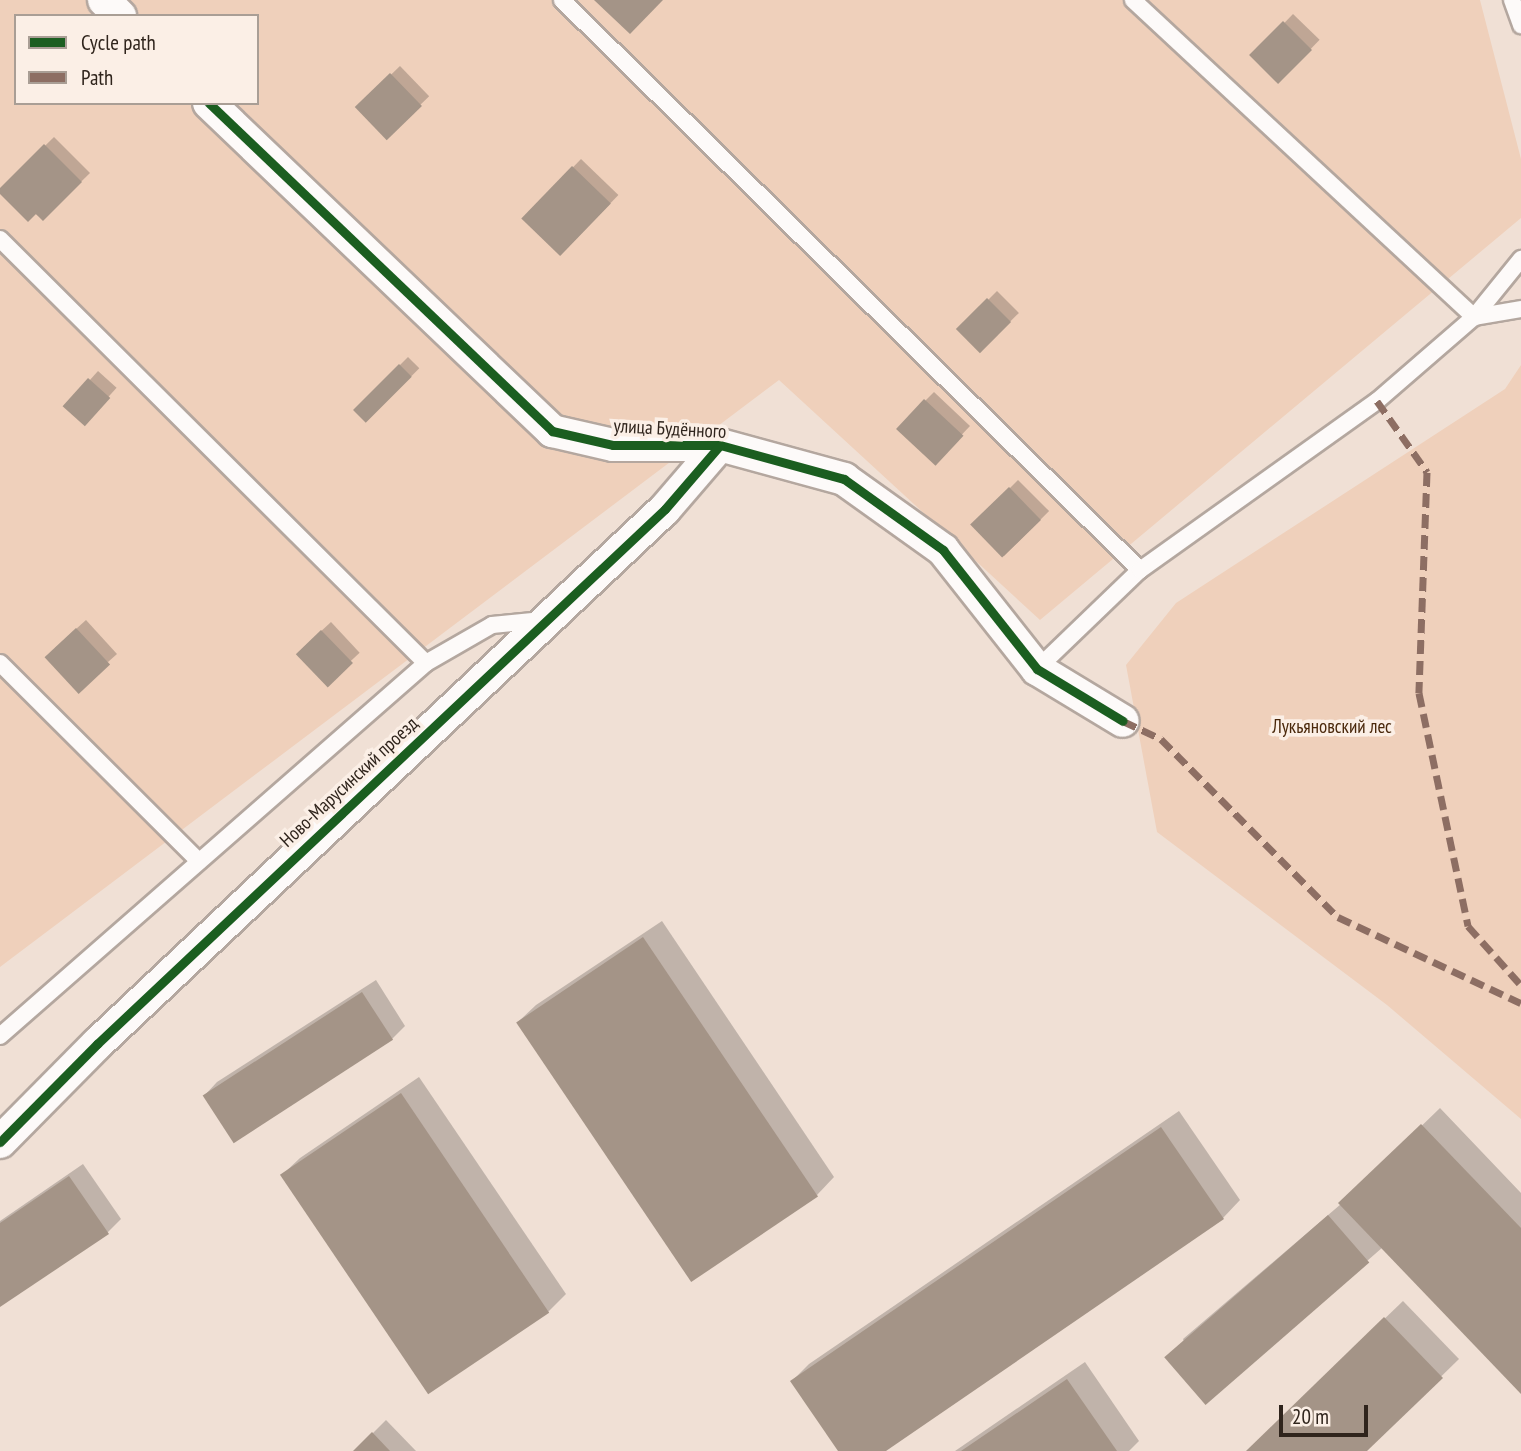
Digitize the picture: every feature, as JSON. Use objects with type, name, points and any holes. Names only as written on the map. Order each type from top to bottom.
[{"type":"street","points":[[104,0],[118,14]]},
{"type":"street","name":"улица Будённого","points":[[211,105],[552,431],[613,445],[720,445],[844,479],[943,550],[1037,669],[1123,721]]},
{"type":"street","name":"Ново-Марусинский проезд","points":[[0,1142],[97,1044],[665,509],[720,445]]},
{"type":"lane","points":[[562,0],[1140,570]]},
{"type":"lane","points":[[1133,0],[1474,317]]},
{"type":"lane","points":[[1512,0],[1521,25]]},
{"type":"lane","points":[[0,239],[426,663]]},
{"type":"lane","points":[[1037,669],[1140,570],[1377,401],[1474,317],[1521,259]]},
{"type":"lane","points":[[1474,317],[1521,309]]},
{"type":"lane","points":[[0,1036],[426,663],[492,625],[546,620]]},
{"type":"lane","points":[[0,663],[199,861]]},
{"type":"green space","points":[[0,0],[1480,0],[1521,159],[1521,218],[1040,620],[779,380],[0,967]]},
{"type":"green space","name":"Лукьяновский лес","points":[[1521,365],[1521,1119],[1387,1005],[1157,832],[1126,665],[1176,603],[1505,389]]},
{"type":"building","points":[[594,0],[663,0],[630,34]]},
{"type":"building","points":[[1283,21],[1312,50],[1278,84],[1249,55]]},
{"type":"building","points":[[390,73],[422,106],[387,140],[355,107]]},
{"type":"building","points":[[44,144],[82,182],[43,221],[36,214],[28,222],[0,194],[0,188]]},
{"type":"building","points":[[572,166],[611,204],[560,256],[521,219]]},
{"type":"building","points":[[987,298],[1011,322],[980,353],[956,329]]},
{"type":"building","points":[[399,364],[412,377],[366,423],[353,410]]},
{"type":"building","points":[[88,378],[110,398],[85,426],[63,406]]},
{"type":"building","points":[[924,399],[963,436],[936,466],[896,429]]},
{"type":"building","points":[[1009,487],[1041,520],[1002,558],[970,525]]},
{"type":"building","points":[[76,628],[110,665],[79,694],[45,657]]},
{"type":"building","points":[[321,630],[353,663],[328,687],[296,654]]},
{"type":"building","points":[[643,937],[818,1196],[691,1282],[516,1023]]},
{"type":"building","points":[[362,992],[393,1040],[234,1143],[203,1095]]},
{"type":"building","points":[[401,1093],[549,1313],[428,1394],[280,1175]]},
{"type":"building","points":[[1421,1124],[1521,1228],[1521,1394],[1338,1203]]},
{"type":"building","points":[[1161,1127],[1224,1219],[886,1451],[838,1451],[790,1381]]},
{"type":"building","points":[[69,1176],[109,1234],[0,1307],[0,1223]]},
{"type":"building","points":[[1328,1215],[1369,1263],[1206,1405],[1164,1357]]},
{"type":"building","points":[[1384,1317],[1443,1378],[1367,1451],[1246,1451]]},
{"type":"building","points":[[1067,1379],[1117,1451],[961,1451]]},
{"type":"building","points":[[372,1432],[390,1451],[353,1451]]},
{"type":"marked path","points":[[1377,401],[1427,472],[1419,693],[1468,926],[1521,985]]},
{"type":"marked path","points":[[1123,721],[1161,739],[1338,917],[1521,1003]]},
{"type":"cycle path","points":[[211,105],[552,431],[613,445],[720,445],[844,479],[943,550],[1037,669],[1123,721]]},
{"type":"cycle path","points":[[0,1142],[97,1044],[665,509],[720,445]]}]
